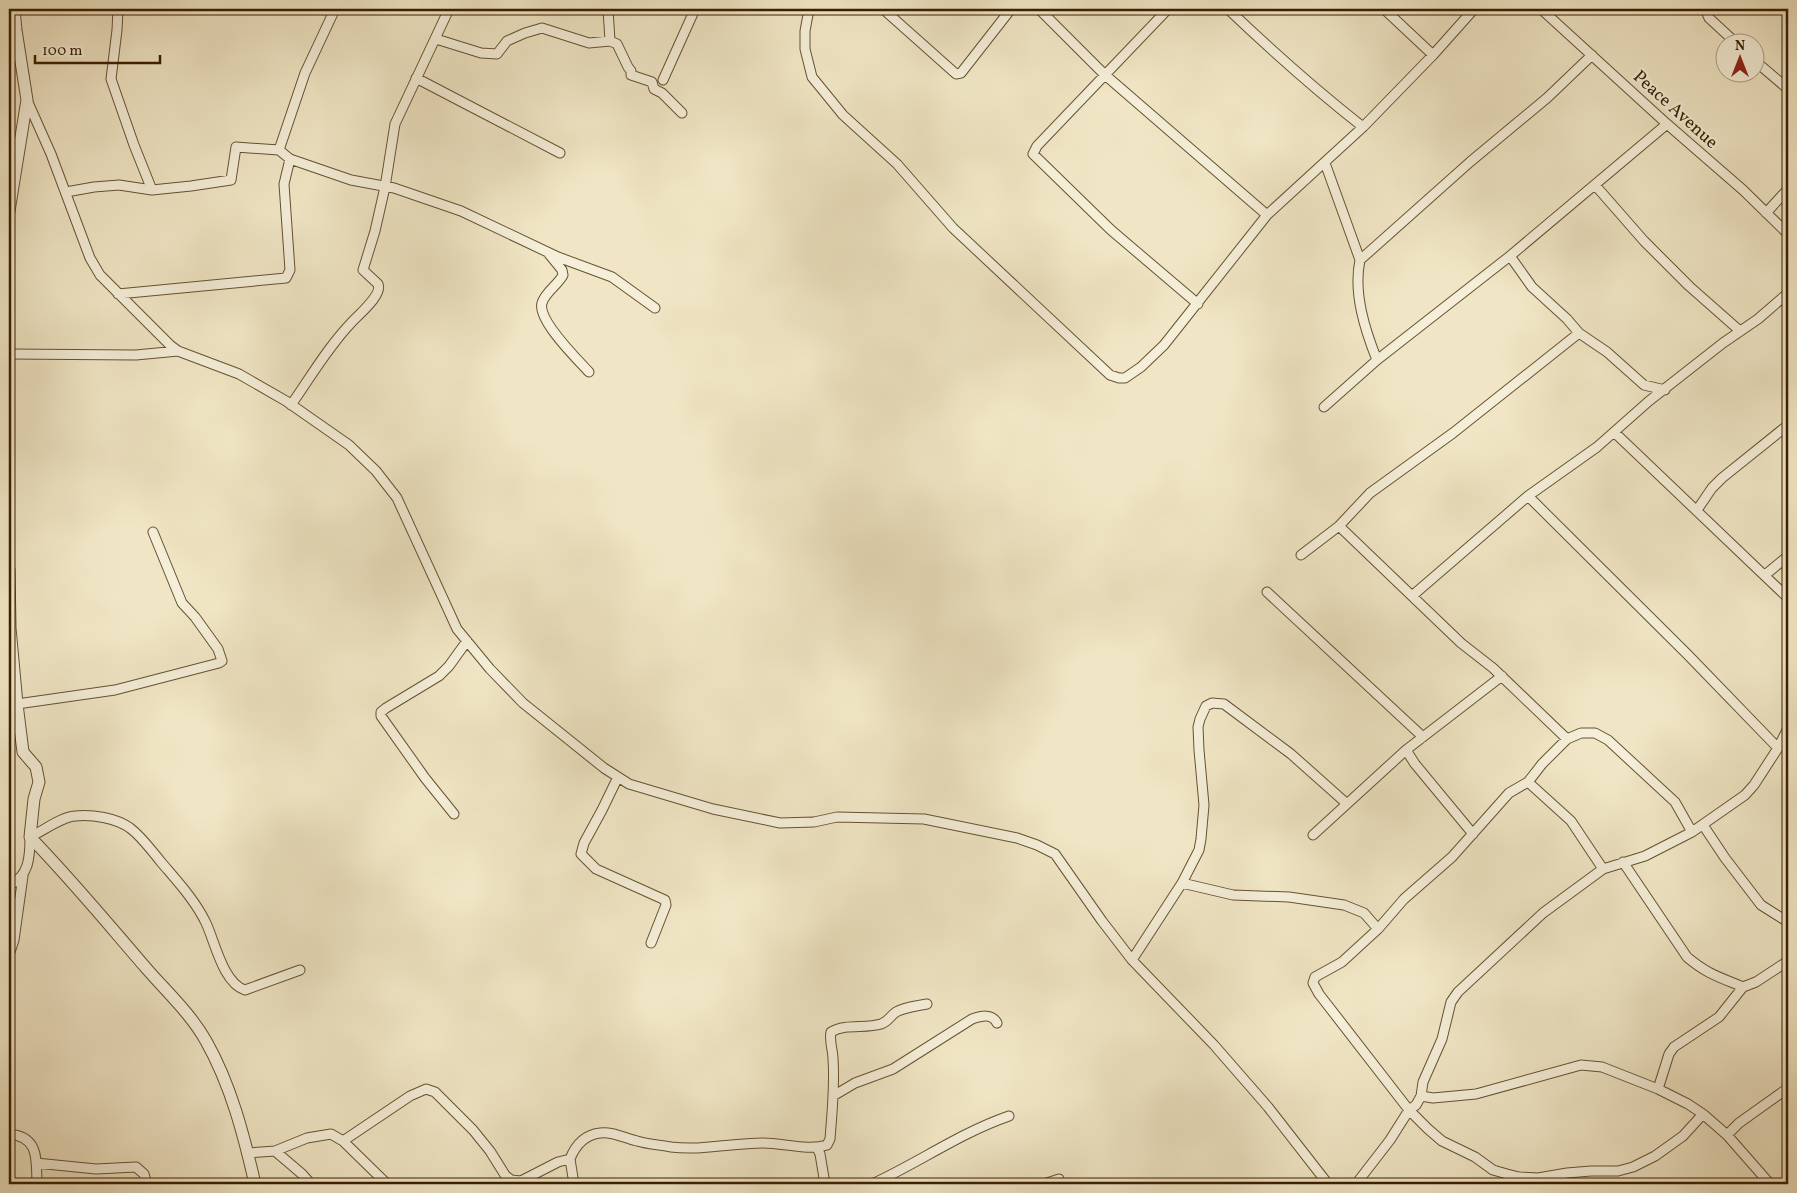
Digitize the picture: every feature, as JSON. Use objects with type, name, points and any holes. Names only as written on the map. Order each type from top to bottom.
[{"type":"street","points":[[14,9],[27,100],[66,192],[90,258],[100,275],[170,345],[178,350],[239,374],[291,405],[348,445],[376,471],[397,498],[457,629],[490,670],[522,703],[604,768],[629,784],[713,809],[780,822],[814,822],[837,817],[924,819],[1017,838],[1055,854],[1102,922],[1132,960],[1214,1044],[1268,1107],[1328,1184]]},
{"type":"street","points":[[118,9],[110,79],[152,190]]},
{"type":"street","points":[[279,150],[305,73],[335,9]]},
{"type":"street","points":[[291,405],[344,330],[373,300],[379,291],[378,284],[363,270],[375,231],[385,187],[395,124],[449,9]]},
{"type":"street","points":[[608,9],[610,41]]},
{"type":"street","points":[[663,80],[695,9]]},
{"type":"street","points":[[809,9],[805,30],[805,49],[812,77],[843,115],[896,164],[953,228],[1110,376],[1119,378],[1125,378],[1141,367],[1164,345],[1268,215],[1363,127],[1433,55],[1474,9]]},
{"type":"street","points":[[883,9],[956,74],[961,73],[1011,9]]},
{"type":"street","points":[[1039,9],[1104,74],[1268,215]]},
{"type":"street","points":[[1168,9],[1104,74],[1037,146],[1032,154],[1111,230],[1198,304]]},
{"type":"street","points":[[1228,9],[1308,82],[1363,127]]},
{"type":"street","points":[[1384,9],[1433,55]]},
{"type":"street","name":"Peace Avenue","points":[[1541,9],[1667,124],[1743,190],[1788,234]]},
{"type":"street","points":[[1705,9],[1709,18],[1724,32]]},
{"type":"street","points":[[436,39],[481,53],[497,54],[507,41],[542,28],[590,43],[610,41],[617,44],[628,67],[632,71],[631,75],[652,82],[654,89],[662,93],[682,113]]},
{"type":"street","points":[[1360,260],[1470,162],[1547,98],[1592,55]]},
{"type":"street","points":[[1764,69],[1788,90]]},
{"type":"street","points":[[416,78],[560,153]]},
{"type":"street","points":[[9,209],[27,100]]},
{"type":"street","points":[[1324,407],[1377,360],[1510,256],[1667,124]]},
{"type":"street","points":[[66,192],[119,185],[152,190],[232,180],[236,147],[279,150],[290,159],[351,180],[394,188],[461,210],[548,252],[612,277],[655,308]]},
{"type":"street","points":[[118,294],[286,278],[290,270],[290,250],[284,184],[290,159]]},
{"type":"street","points":[[1324,162],[1360,260],[1357,274],[1360,304],[1377,360]]},
{"type":"street","points":[[1595,185],[1644,240],[1689,286],[1740,330]]},
{"type":"street","points":[[1766,213],[1788,189]]},
{"type":"street","points":[[548,252],[562,270],[563,275],[544,297],[541,305],[542,311],[553,332],[589,372]]},
{"type":"street","points":[[1510,256],[1532,287],[1567,319],[1579,333],[1607,352],[1644,385],[1665,390]]},
{"type":"street","points":[[1412,596],[1528,496],[1597,447],[1649,401],[1740,330],[1758,319],[1788,293]]},
{"type":"street","points":[[1302,555],[1339,526],[1370,493],[1454,433],[1579,333]]},
{"type":"street","points":[[9,354],[136,355],[178,350]]},
{"type":"street","points":[[1644,385],[1649,401]]},
{"type":"street","points":[[1697,510],[1712,488],[1722,478],[1788,425]]},
{"type":"street","points":[[1614,432],[1788,598]]},
{"type":"street","points":[[1528,496],[1688,655],[1778,748]]},
{"type":"street","points":[[1339,526],[1461,643],[1502,676],[1568,739]]},
{"type":"street","points":[[17,704],[115,690],[211,666],[222,661],[218,649],[182,603],[154,532]]},
{"type":"street","points":[[1765,575],[1788,556]]},
{"type":"street","points":[[9,568],[10,628],[23,752],[36,767],[39,782],[34,799],[30,859],[23,876],[14,940],[9,956]]},
{"type":"street","points":[[1266,592],[1424,738]]},
{"type":"street","points":[[454,814],[425,778],[381,716],[381,712],[439,676],[449,666],[467,641]]},
{"type":"street","points":[[1313,834],[1406,750],[1502,676]]},
{"type":"street","points":[[1132,960],[1182,883],[1199,850],[1204,789],[1198,727],[1202,712],[1206,706],[1212,703],[1224,704],[1291,754],[1346,803]]},
{"type":"street","points":[[1356,1184],[1421,1096],[1423,1082],[1442,1039],[1451,1002],[1458,992],[1544,913],[1603,868],[1645,856],[1692,832],[1745,795],[1754,785],[1778,748],[1788,728]]},
{"type":"street","points":[[1692,832],[1675,802],[1608,740],[1595,733],[1581,733],[1568,739],[1542,764],[1528,782],[1509,793],[1452,858],[1404,899],[1378,928],[1342,962],[1315,977],[1313,983],[1319,994],[1409,1110],[1442,1141],[1475,1157],[1493,1170],[1519,1177],[1538,1178],[1567,1173],[1618,1171],[1634,1167],[1655,1156],[1683,1136],[1703,1114]]},
{"type":"street","points":[[1406,750],[1414,764],[1473,834]]},
{"type":"street","points":[[618,777],[584,843],[581,854],[596,869],[665,900],[666,905],[651,943]]},
{"type":"street","points":[[1528,782],[1571,821],[1603,868]]},
{"type":"street","points":[[30,837],[65,818],[75,816],[116,821],[130,828],[144,842],[190,897],[206,922],[225,970],[236,986],[245,990],[300,970]]},
{"type":"street","points":[[1703,825],[1725,858],[1761,905],[1788,922]]},
{"type":"street","points":[[30,837],[79,890],[205,1039],[220,1070],[248,1153],[256,1184]]},
{"type":"street","points":[[1623,862],[1687,957],[1700,968],[1714,976],[1743,987]]},
{"type":"street","points":[[9,885],[16,883],[23,876]]},
{"type":"street","points":[[1182,883],[1233,895],[1289,897],[1344,905],[1364,913],[1378,928]]},
{"type":"street","points":[[1658,1089],[1671,1051],[1719,1017],[1743,987],[1756,982],[1788,961]]},
{"type":"street","points":[[574,1184],[570,1159],[574,1150],[580,1142],[597,1133],[608,1132],[638,1141],[673,1147],[762,1143],[817,1148],[828,1145],[833,1096],[831,1032],[838,1028],[881,1024],[889,1020],[894,1013],[900,1010],[927,1004]]},
{"type":"street","points":[[833,1096],[855,1084],[893,1069],[972,1019],[991,1017],[997,1023]]},
{"type":"street","points":[[1421,1096],[1433,1098],[1476,1094],[1581,1065],[1602,1067],[1658,1089],[1703,1114],[1727,1135],[1770,1184]]},
{"type":"street","points":[[1727,1135],[1739,1123],[1788,1088]]},
{"type":"street","points":[[343,1141],[410,1096],[426,1089],[435,1092],[467,1124],[490,1151],[505,1175],[512,1180],[521,1181],[558,1162],[570,1159]]},
{"type":"street","points":[[872,1184],[901,1171],[986,1124],[1009,1116]]},
{"type":"street","points":[[9,1134],[26,1138],[32,1144],[36,1163],[37,1184]]},
{"type":"street","points":[[248,1153],[275,1151],[307,1138],[331,1134],[343,1141],[387,1184]]},
{"type":"street","points":[[817,1148],[820,1154],[825,1184]]},
{"type":"street","points":[[275,1151],[311,1184]]},
{"type":"street","points":[[36,1163],[96,1169],[136,1167],[144,1174],[148,1184]]},
{"type":"street","points":[[1044,1184],[1059,1179]]}]
